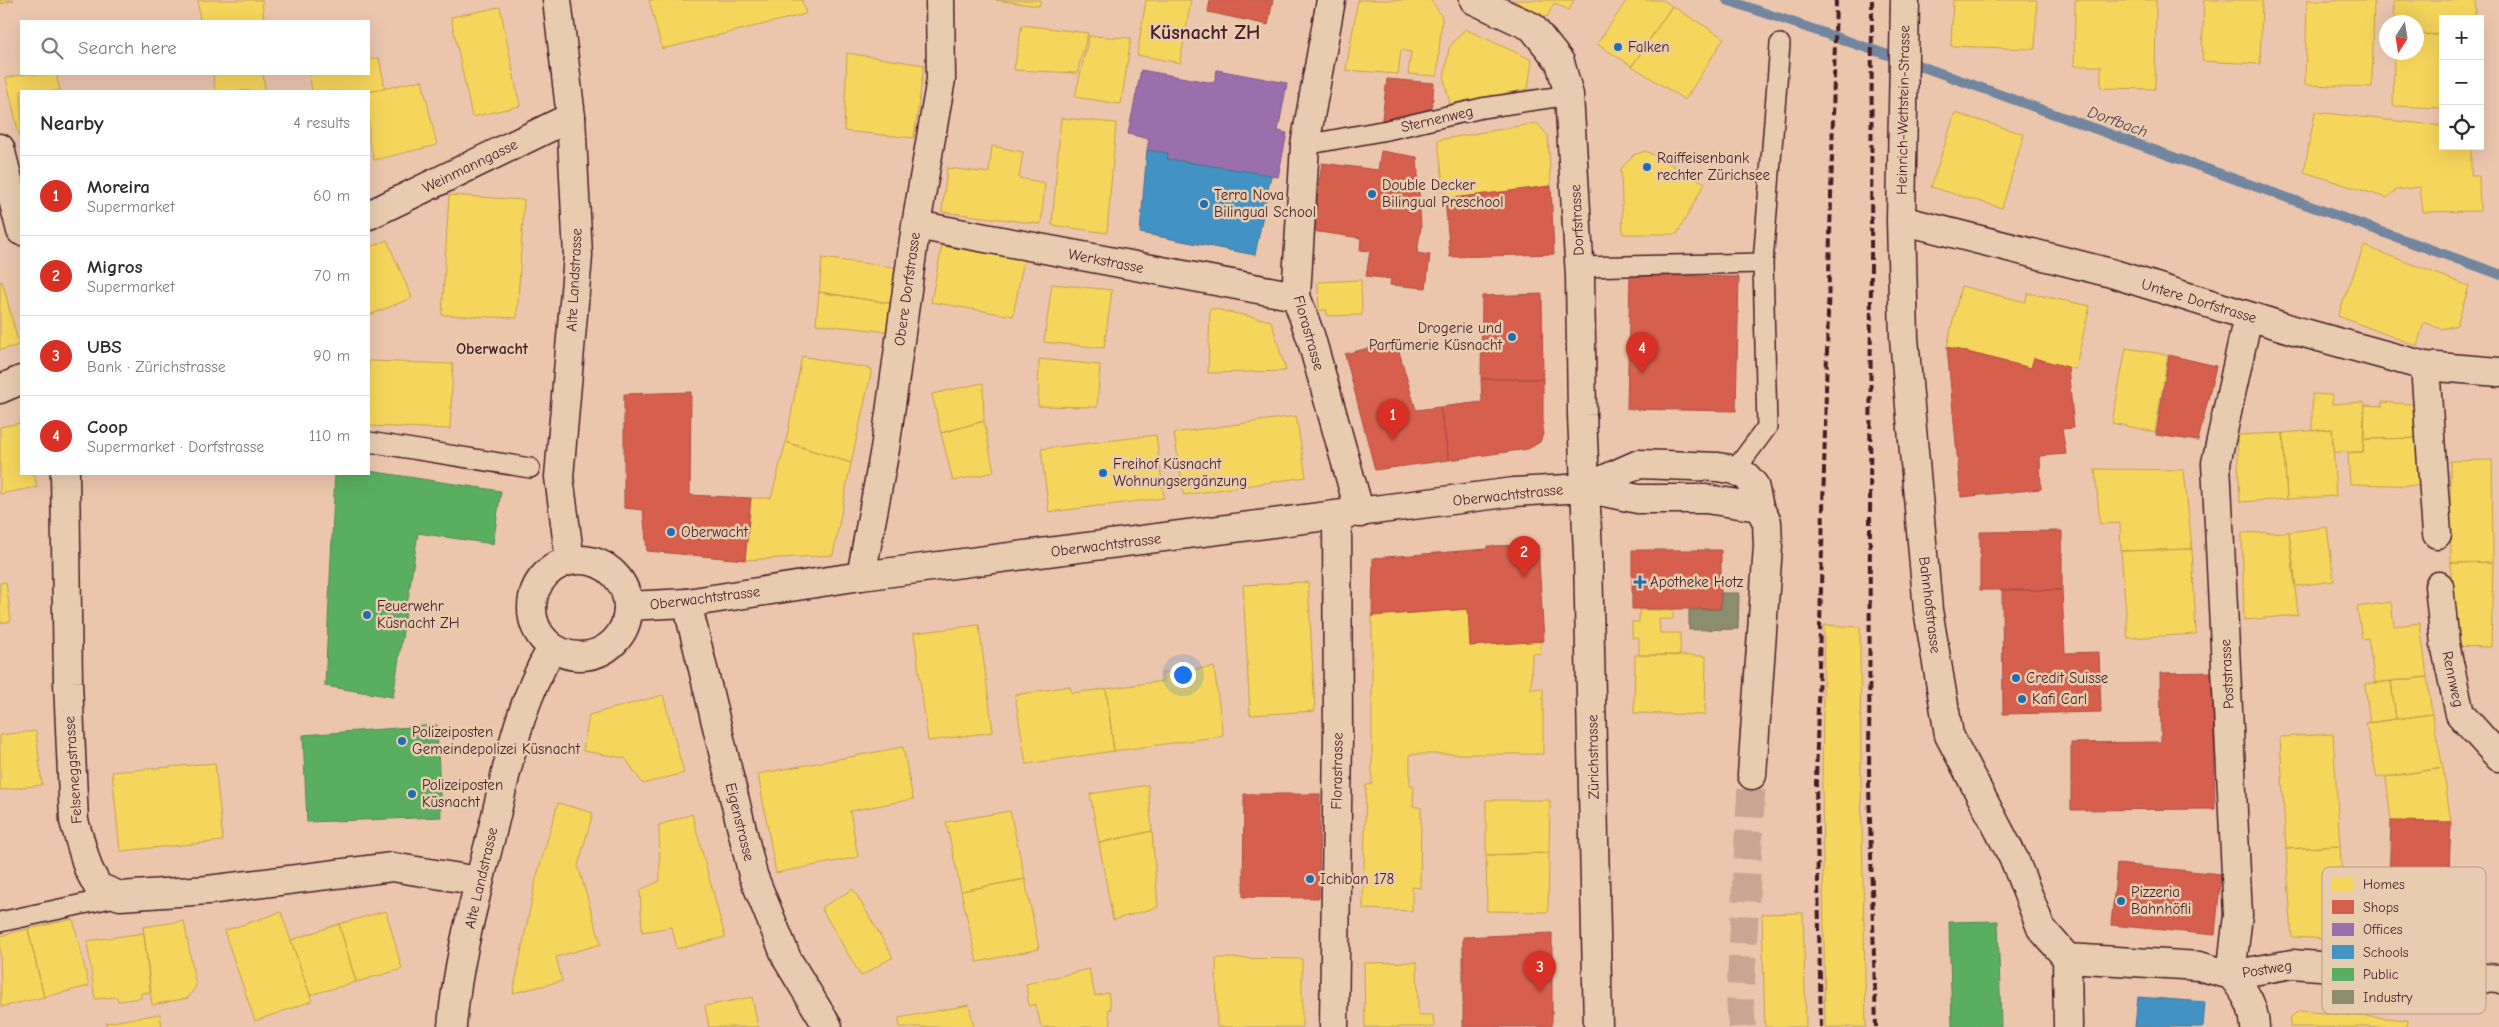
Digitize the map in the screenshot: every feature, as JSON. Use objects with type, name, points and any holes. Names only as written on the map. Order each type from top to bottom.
[{"type":"street","name":"Alte Landstrasse","points":[[557,0],[571,117],[578,256],[559,477],[570,561]]},
{"type":"street","name":"Obere Dorfstrasse","points":[[861,576],[885,449],[916,225],[941,80],[940,0]]},
{"type":"street","name":"Florastrasse","points":[[1331,0],[1305,145],[1296,296],[1311,338],[1349,514],[1338,743],[1334,1027]]},
{"type":"street","name":"Dorfstrasse","points":[[1474,0],[1532,27],[1560,62],[1569,95],[1579,267],[1585,488]]},
{"type":"street","name":"Heinrich-Wettstein-Strasse","points":[[1901,220],[1905,10]]},
{"type":"street","name":"Weinmanngasse","points":[[370,215],[571,117]]},
{"type":"street","points":[[0,148],[20,227]]},
{"type":"street","name":"Untere Dorfstrasse","points":[[1901,220],[2111,273],[2248,316],[2426,366],[2499,372]]},
{"type":"street","name":"Bahnhofstrasse","points":[[1901,220],[1904,338],[1927,600],[1949,735],[2015,860],[2041,928],[2067,958]]},
{"type":"street","name":"Werkstrasse","points":[[916,225],[1296,296]]},
{"type":"street","name":"Poststrasse","points":[[2231,975],[2238,915],[2216,463],[2248,316]]},
{"type":"street","points":[[2426,366],[2437,534]]},
{"type":"street","points":[[0,388],[20,380]]},
{"type":"street","name":"Oberwachtstrasse","points":[[1585,488],[1639,464],[1718,467],[1735,470]]},
{"type":"street","points":[[1735,470],[1746,476],[1754,485],[1758,507],[1767,522],[1768,546],[1752,775]]},
{"type":"street","name":"Felseneggstrasse","points":[[65,475],[68,682],[74,821],[88,868],[98,887],[120,896],[220,890],[392,867],[479,881]]},
{"type":"street","name":"Oberwachtstrasse","points":[[628,606],[687,603],[861,576],[1514,492],[1585,488],[1638,499],[1706,498],[1758,507]]},
{"type":"street","name":"Zürichstrasse","points":[[1585,488],[1598,1027]]},
{"type":"street","points":[[586,560],[602,565],[616,576],[624,590],[628,606],[626,624],[617,639],[603,651],[586,656],[569,655],[552,648],[542,639],[534,627],[531,613],[532,599],[537,585],[545,574],[556,566],[570,561],[586,560]]},
{"type":"street","name":"Rennweg","points":[[2439,586],[2445,644],[2460,714],[2499,757]]},
{"type":"street","name":"Eigenstrasse","points":[[687,603],[753,875],[787,959],[828,1027]]},
{"type":"street","name":"Alte Landstrasse","points":[[452,1027],[459,972],[479,881],[514,740],[536,674],[552,648]]},
{"type":"street","points":[[2067,958],[2068,1027]]},
{"type":"street","name":"Postweg","points":[[2067,958],[2199,966],[2231,975],[2292,964],[2322,966]]},
{"type":"street","points":[[2231,975],[2248,996],[2254,1017],[2254,1027]]},
{"type":"street","name":"Postweg","points":[[2486,978],[2499,979]]},
{"type":"lane","points":[[1735,470],[1767,427],[1763,263],[1780,44]]},
{"type":"lane","name":"Sternenweg","points":[[1305,145],[1387,130],[1482,108],[1569,95]]},
{"type":"lane","points":[[1579,267],[1763,263]]},
{"type":"lane","points":[[370,442],[530,468]]},
{"type":"lane","points":[[0,922],[120,896]]},
{"type":"building: Homes","points":[[0,0],[14,0],[1,4]]},
{"type":"building: Homes","points":[[198,0],[262,0],[264,20],[200,20]]},
{"type":"building: Homes","points":[[649,0],[802,0],[806,14],[662,49]]},
{"type":"building: Homes","points":[[996,0],[1041,0],[1039,6]]},
{"type":"building: Homes","points":[[1146,0],[1191,0],[1180,63],[1137,55]]},
{"type":"building: Homes","points":[[1358,0],[1431,0],[1442,17],[1437,76],[1408,74],[1411,52],[1401,50],[1398,74],[1346,70]]},
{"type":"building: Homes","points":[[1511,0],[1574,0],[1569,10],[1554,3],[1547,17]]},
{"type":"building: Homes","points":[[1627,0],[1663,0],[1672,6],[1632,66],[1597,44]]},
{"type":"building: Homes","points":[[1953,0],[2037,0],[2035,49],[1951,46]]},
{"type":"building: Homes","points":[[2075,0],[2156,0],[2155,89],[2101,88],[2101,66],[2074,66]]},
{"type":"building: Homes","points":[[2204,0],[2262,0],[2260,64],[2202,61]]},
{"type":"building: Homes","points":[[2307,0],[2374,0],[2372,87],[2305,85]]},
{"type":"building: Homes","points":[[2394,0],[2476,0],[2475,15],[2439,15],[2439,35],[2424,34],[2424,15],[2394,15]]},
{"type":"building: Homes","points":[[1672,6],[1724,38],[1685,100],[1632,66]]},
{"type":"building: Homes","points":[[500,7],[520,106],[472,117],[451,17]]},
{"type":"building: Homes","points":[[1022,25],[1088,33],[1077,73],[1014,70]]},
{"type":"building: Homes","points":[[1465,29],[1532,60],[1528,89],[1450,104],[1444,79],[1449,48]]},
{"type":"building: Homes","points":[[2424,34],[2439,35],[2439,108],[2393,106],[2394,60],[2424,60]]},
{"type":"building: Homes","points":[[1089,36],[1131,38],[1121,104],[1075,97]]},
{"type":"building: Homes","points":[[847,53],[924,65],[914,138],[844,131]]},
{"type":"building: Homes","points":[[379,58],[385,88],[370,92],[370,90],[312,90],[309,75],[370,75],[370,59]]},
{"type":"building: Homes","points":[[20,75],[56,75],[60,90],[20,90],[20,139],[6,78]]},
{"type":"building: Homes","points":[[213,75],[263,75],[265,90],[215,90]]},
{"type":"building: Homes","points":[[422,80],[437,145],[374,160],[370,143],[370,92]]},
{"type":"building: Homes","points":[[2315,112],[2439,126],[2439,150],[2471,150],[2471,176],[2479,176],[2480,211],[2423,212],[2420,187],[2396,190],[2387,198],[2304,172]]},
{"type":"building: Homes","points":[[1955,113],[2024,134],[2002,208],[1931,187]]},
{"type":"building: Homes","points":[[1061,118],[1116,123],[1107,233],[1052,225]]},
{"type":"building: Homes","points":[[1537,123],[1548,136],[1551,186],[1445,199],[1438,140]]},
{"type":"building: Homes","points":[[992,146],[1023,152],[1019,178],[1045,183],[1041,224],[942,212],[947,168],[989,173]]},
{"type":"building: Homes","points":[[1646,151],[1705,183],[1677,234],[1623,234],[1621,169],[1633,155]]},
{"type":"building: Homes","points":[[449,195],[524,200],[517,318],[442,315]]},
{"type":"building: Homes","points":[[387,240],[412,298],[370,315],[370,248]]},
{"type":"building: Homes","points":[[942,246],[1024,259],[1013,316],[931,302]]},
{"type":"building: Homes","points":[[2364,246],[2469,286],[2457,325],[2441,329],[2424,322],[2417,346],[2338,316]]},
{"type":"building: Homes","points":[[822,258],[900,268],[895,304],[819,292]]},
{"type":"building: Homes","points":[[1361,280],[1362,315],[1327,316],[1327,310],[1319,310],[1318,282]]},
{"type":"building: Homes","points":[[2,281],[19,345],[0,350],[0,282]]},
{"type":"building: Homes","points":[[1052,284],[1112,290],[1104,348],[1044,342]]},
{"type":"building: Homes","points":[[1961,286],[2025,302],[2028,293],[2090,306],[2075,369],[2034,358],[2031,368],[1947,347]]},
{"type":"building: Homes","points":[[819,292],[895,304],[890,332],[816,324]]},
{"type":"building: Homes","points":[[1210,308],[1271,321],[1286,371],[1208,373]]},
{"type":"building: Homes","points":[[2126,348],[2168,355],[2155,432],[2112,423]]},
{"type":"building: Homes","points":[[802,356],[872,369],[851,463],[786,442]]},
{"type":"building: Homes","points":[[1039,359],[1100,365],[1097,407],[1038,406]]},
{"type":"building: Homes","points":[[370,361],[453,364],[450,429],[370,426]]},
{"type":"building: Homes","points":[[983,383],[984,421],[941,433],[932,394]]},
{"type":"building: Homes","points":[[2312,394],[2333,395],[2332,404],[2364,402],[2363,452],[2334,452],[2332,429],[2312,431]]},
{"type":"building: Homes","points":[[2382,402],[2424,405],[2426,438],[2364,439],[2365,405],[2382,406]]},
{"type":"building: Homes","points":[[1296,416],[1306,477],[1184,495],[1174,433]]},
{"type":"building: Homes","points":[[984,421],[994,472],[953,481],[941,433]]},
{"type":"building: Homes","points":[[20,423],[20,475],[34,475],[37,487],[0,494],[0,427]]},
{"type":"building: Homes","points":[[2332,429],[2336,496],[2287,499],[2283,433]]},
{"type":"building: Homes","points":[[2283,433],[2287,499],[2240,502],[2237,435]]},
{"type":"building: Homes","name":"Freihof Küsnacht Wohnungsergänzung","points":[[1156,435],[1164,498],[1049,512],[1041,449]]},
{"type":"building: Homes","points":[[2426,438],[2428,486],[2350,484],[2348,453],[2363,452],[2364,439]]},
{"type":"building: Homes","points":[[786,442],[851,463],[833,555],[745,560],[751,498],[771,498]]},
{"type":"building: Homes","points":[[2492,460],[2493,562],[2451,563],[2450,461]]},
{"type":"building: Homes","points":[[2095,469],[2184,470],[2192,549],[2121,551],[2120,523],[2100,524]]},
{"type":"building: Homes","points":[[2327,527],[2334,581],[2296,586],[2289,532]]},
{"type":"building: Homes","points":[[2289,532],[2298,615],[2244,620],[2242,533]]},
{"type":"building: Homes","points":[[2192,549],[2196,634],[2128,638],[2121,551]]},
{"type":"building: Homes","points":[[2493,562],[2491,647],[2450,646],[2451,563]]},
{"type":"building: Homes","points":[[6,582],[11,621],[0,623],[0,583]]},
{"type":"building: Homes","points":[[1308,582],[1315,711],[1250,715],[1243,585]]},
{"type":"building: Homes","points":[[2391,602],[2394,626],[2420,623],[2427,677],[2375,683],[2368,638],[2362,639],[2357,607]]},
{"type":"building: Homes","points":[[1468,609],[1470,646],[1540,641],[1541,654],[1532,653],[1531,689],[1543,688],[1543,754],[1410,754],[1410,785],[1414,786],[1413,806],[1421,808],[1420,888],[1412,887],[1412,911],[1363,909],[1366,785],[1372,784],[1372,616]]},
{"type":"building: Homes","points":[[1639,610],[1673,610],[1673,619],[1659,619],[1660,633],[1680,633],[1680,655],[1639,655],[1639,638],[1632,638],[1632,622],[1639,622]]},
{"type":"building: Homes","points":[[979,625],[993,732],[928,741],[914,633]]},
{"type":"building: Homes","points":[[1824,625],[1860,627],[1866,1027],[1825,1027],[1822,785]]},
{"type":"building: Homes","points":[[1635,655],[1706,656],[1705,715],[1634,713]]},
{"type":"building: Homes","points":[[1214,667],[1223,736],[1114,751],[1106,689],[1163,681],[1162,673]]},
{"type":"building: Homes","points":[[2427,677],[2432,714],[2396,719],[2391,681]]},
{"type":"building: Homes","points":[[2391,681],[2396,719],[2370,723],[2365,684]]},
{"type":"building: Homes","points":[[1070,686],[1071,693],[1106,689],[1114,751],[1026,764],[1015,695]]},
{"type":"building: Homes","points":[[663,695],[684,773],[643,784],[625,758],[583,751],[589,715]]},
{"type":"building: Homes","points":[[2432,714],[2443,768],[2377,778],[2366,723]]},
{"type":"building: Homes","points":[[36,731],[42,785],[0,790],[0,735]]},
{"type":"building: Homes","points":[[2333,734],[2340,846],[2286,849],[2280,737]]},
{"type":"building: Homes","points":[[903,747],[913,799],[850,811],[858,857],[776,873],[758,774]]},
{"type":"building: Homes","points":[[215,763],[223,841],[120,851],[112,772]]},
{"type":"building: Homes","points":[[2443,768],[2451,822],[2391,821],[2386,777]]},
{"type":"building: Homes","points":[[1148,785],[1152,831],[1099,843],[1090,794]]},
{"type":"building: Homes","points":[[1486,800],[1550,800],[1549,853],[1486,855]]},
{"type":"building: Homes","points":[[558,803],[593,813],[578,866],[601,944],[556,957],[562,981],[513,993],[536,879]]},
{"type":"building: Homes","points":[[1010,811],[1025,879],[961,891],[946,822]]},
{"type":"building: Homes","points":[[692,814],[725,937],[677,949],[672,927],[642,932],[640,890],[660,881],[659,825]]},
{"type":"building: Homes","points":[[1152,831],[1158,907],[1113,920],[1099,843]]},
{"type":"building: Homes","points":[[2340,846],[2341,867],[2322,867],[2322,939],[2292,937],[2286,849]]},
{"type":"building: Homes","points":[[1549,853],[1548,912],[1487,911],[1486,855]]},
{"type":"building: Homes","points":[[1025,879],[1039,949],[977,962],[961,891]]},
{"type":"building: Homes","points":[[853,889],[893,957],[861,976],[821,908]]},
{"type":"building: Homes","points":[[386,911],[402,969],[356,982],[339,924]]},
{"type":"building: Homes","points":[[281,912],[312,1001],[255,1021],[224,931]]},
{"type":"building: Homes","points":[[1803,913],[1806,1027],[1765,1027],[1762,914]]},
{"type":"building: Homes","points":[[73,919],[89,986],[44,997],[28,929]]},
{"type":"building: Homes","points":[[184,921],[196,986],[188,998],[152,1005],[143,927]]},
{"type":"building: Homes","points":[[339,924],[356,982],[310,995],[291,940]]},
{"type":"building: Homes","points":[[28,929],[44,997],[1,1007],[0,936]]},
{"type":"building: Homes","points":[[144,933],[151,992],[141,993],[141,998],[118,1001],[117,997],[95,999],[87,941]]},
{"type":"building: Homes","points":[[1216,958],[1302,959],[1302,1027],[1217,1027]]},
{"type":"building: Homes","points":[[1417,962],[1418,1015],[1433,1015],[1434,1027],[1365,1027],[1364,963]]},
{"type":"building: Homes","points":[[1089,969],[1095,996],[1108,993],[1111,1009],[1108,1009],[1111,1027],[1041,1027],[1036,1004],[1029,1006],[1026,984]]},
{"type":"building: Homes","points":[[752,997],[758,1027],[709,1027],[705,1006]]},
{"type":"building: Homes","points":[[969,1005],[974,1027],[900,1027],[899,1018]]},
{"type":"building: Homes","points":[[2299,1011],[2408,1020],[2407,1027],[2290,1027],[2291,1017]]},
{"type":"building: Homes","points":[[160,1014],[162,1027],[107,1027],[106,1023]]},
{"type":"building: Shops","points":[[1210,0],[1273,0],[1268,25],[1208,12]]},
{"type":"building: Shops","points":[[1387,79],[1434,83],[1432,108],[1381,126]]},
{"type":"building: Shops","points":[[1381,151],[1417,157],[1421,227],[1417,253],[1430,255],[1426,288],[1390,285],[1391,279],[1366,276],[1370,251],[1360,250],[1361,238],[1312,231],[1322,163],[1378,170]]},
{"type":"building: Shops","points":[[1551,186],[1554,254],[1450,257],[1445,199]]},
{"type":"building: Shops","points":[[1630,275],[1739,277],[1736,411],[1627,409]]},
{"type":"building: Shops","name":"Drogerie und Parfümerie Küsnacht","points":[[1542,294],[1543,379],[1481,379],[1482,296]]},
{"type":"building: Shops","points":[[1396,341],[1416,410],[1440,407],[1449,460],[1375,470],[1345,354]]},
{"type":"building: Shops","points":[[1947,347],[2031,368],[2034,358],[2068,367],[2074,428],[2062,429],[2066,454],[2040,456],[2041,489],[1961,497]]},
{"type":"building: Shops","points":[[2169,355],[2216,366],[2198,441],[2156,435]]},
{"type":"building: Shops","points":[[1481,379],[1543,379],[1543,434],[1540,442],[1528,449],[1449,460],[1440,407],[1482,402]]},
{"type":"building: Shops","points":[[691,392],[690,495],[751,498],[745,560],[647,551],[643,510],[624,508],[624,394]]},
{"type":"building: Shops","points":[[2062,531],[2062,590],[1980,590],[1980,532]]},
{"type":"building: Shops","points":[[1538,545],[1544,641],[1470,646],[1468,609],[1372,616],[1373,558],[1487,549],[1487,546]]},
{"type":"building: Shops","points":[[1632,550],[1721,550],[1721,609],[1632,609]]},
{"type":"building: Shops","points":[[2002,590],[2062,590],[2065,653],[2099,652],[2101,712],[2003,714]]},
{"type":"building: Shops","points":[[2213,672],[2215,809],[2071,810],[2071,743],[2161,742],[2160,673]]},
{"type":"building: Shops","points":[[1244,794],[1320,794],[1319,898],[1243,897]]},
{"type":"building: Shops","points":[[2391,821],[2451,822],[2449,867],[2390,867]]},
{"type":"building: Shops","points":[[2117,864],[2221,874],[2215,935],[2111,925]]},
{"type":"building: Shops","points":[[1552,933],[1552,1027],[1463,1027],[1463,937]]},
{"type":"building: Offices","points":[[1141,70],[1214,83],[1217,70],[1287,83],[1278,131],[1287,133],[1278,177],[1167,159],[1168,153],[1147,150],[1149,139],[1128,134]]},
{"type":"building: Schools","name":"Terra Nova Bilingual School","points":[[1147,150],[1168,153],[1167,159],[1271,175],[1255,255],[1140,233]]},
{"type":"building: Schools","points":[[2138,997],[2205,1002],[2203,1027],[2135,1027]]},
{"type":"building: Public","name":"Feuerwehr Küsnacht ZH","points":[[370,471],[501,491],[493,544],[418,533],[393,697],[325,686],[335,475],[370,475]]},
{"type":"building: Public","points":[[437,725],[441,817],[307,822],[303,735]]},
{"type":"building: Public","points":[[1998,921],[2001,1027],[1952,1027],[1949,922]]},
{"type":"building: Industry","points":[[1721,593],[1739,593],[1738,629],[1689,630],[1689,610],[1721,609]]},
{"type":"waterway","name":"Dorfbach","points":[[1727,0],[1926,68],[2499,274]]},
{"type":"tunnel","points":[[1742,1027],[1740,1000],[1752,775]]},
{"type":"railway","points":[[1821,1027],[1816,783],[1836,0]]},
{"type":"railway","points":[[1872,0],[1869,785],[1876,1027]]},
{"type":"place","name":"Falken","points":[[1618,47]]},
{"type":"place","name":"Raiffeisenbank rechter Zürichsee","points":[[1647,167]]},
{"type":"place","name":"Double Decker Bilingual Preschool","points":[[1372,194]]},
{"type":"place","name":"Terra Nova Bilingual School","points":[[1204,204]]},
{"type":"place","name":"Drogerie und Parfümerie Küsnacht","points":[[1512,337]]},
{"type":"place","name":"Coop","points":[[1642,373]]},
{"type":"place","name":"Moreira","points":[[1393,440]]},
{"type":"place","name":"Freihof Küsnacht Wohnungsergänzung","points":[[1103,473]]},
{"type":"place","name":"Oberwacht","points":[[671,532]]},
{"type":"place","name":"Migros","points":[[1524,577]]},
{"type":"place","name":"Apotheke Hotz","points":[[1640,582]]},
{"type":"place","name":"Feuerwehr Küsnacht ZH","points":[[367,615]]},
{"type":"place","name":"Credit Suisse","points":[[2016,678]]},
{"type":"place","name":"Kafi Carl","points":[[2022,699]]},
{"type":"place","name":"Polizeiposten Gemeindepolizei Küsnacht","points":[[402,741]]},
{"type":"place","name":"Polizeiposten Küsnacht","points":[[412,794]]},
{"type":"place","name":"Ichiban 178","points":[[1310,879]]},
{"type":"place","name":"Pizzeria Bahnhöfli","points":[[2121,901]]},
{"type":"place","name":"UBS","points":[[1540,992]]},
{"type":"district","name":"Küsnacht ZH","points":[[1205,32]]},
{"type":"district","name":"Oberwacht","points":[[492,348]]}]
